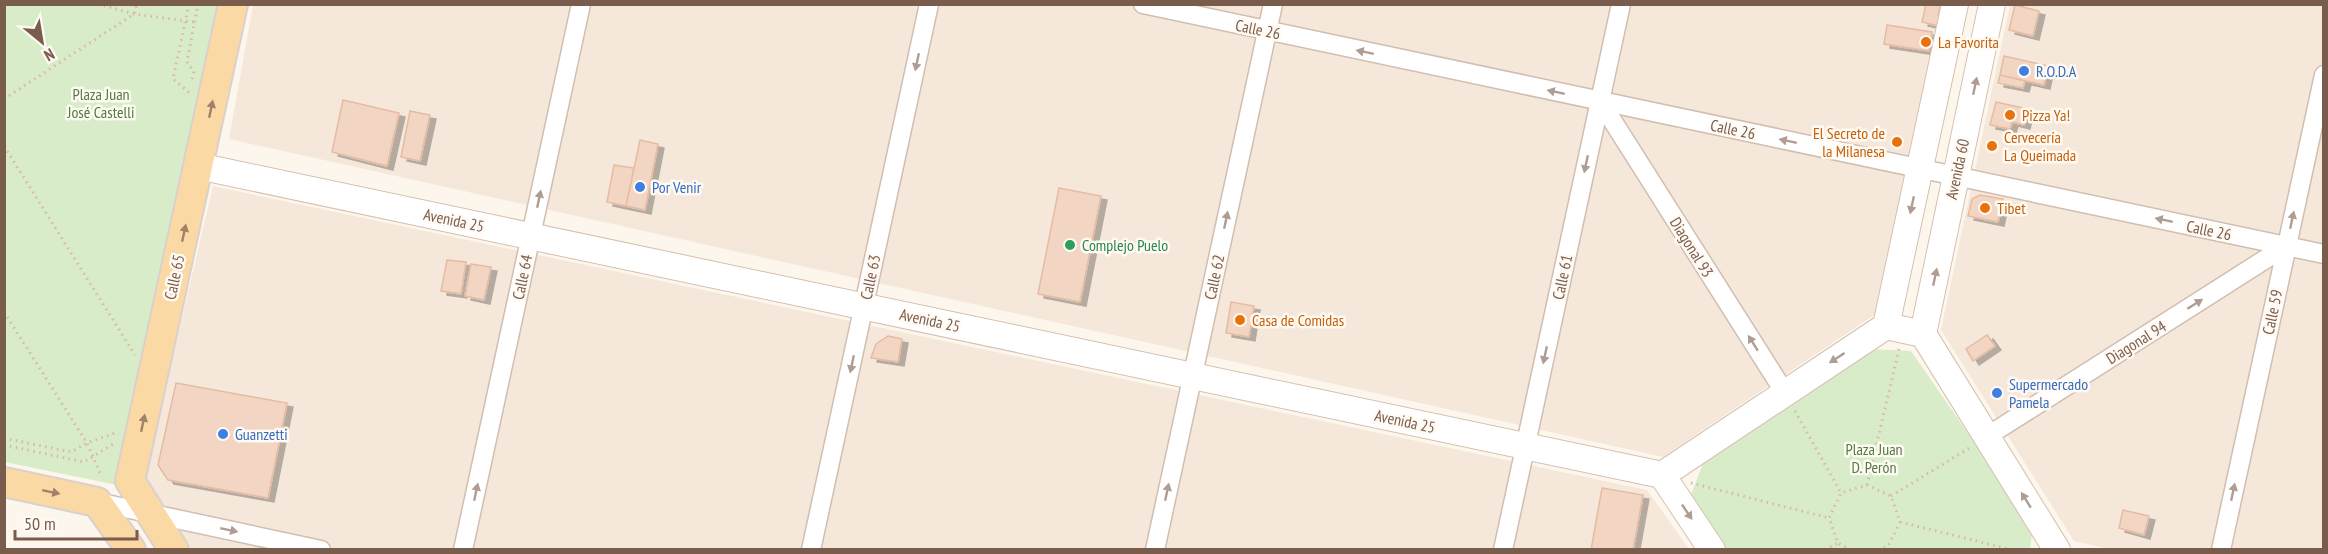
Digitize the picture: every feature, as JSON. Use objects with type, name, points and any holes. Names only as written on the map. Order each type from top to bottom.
[{"type":"main road","name":"Calle 65","points":[[124,519],[233,4]]},
{"type":"main road","points":[[4,483],[124,519],[174,549]]},
{"type":"street","name":"Calle 64","points":[[464,549],[581,4]]},
{"type":"street","name":"Calle 63","points":[[811,549],[929,4]]},
{"type":"street","name":"Calle 26","points":[[1143,4],[2324,254]]},
{"type":"street","name":"Calle 62","points":[[1155,549],[1273,4]]},
{"type":"street","name":"Calle 61","points":[[1503,549],[1620,4]]},
{"type":"street","points":[[1955,4],[1920,169],[1904,330],[1986,437],[2057,549]]},
{"type":"street","name":"Avenida 60","points":[[1904,330],[1956,176],[1992,4]]},
{"type":"street","name":"Calle 59","points":[[2221,549],[2324,75]]},
{"type":"street","name":"Diagonal 93","points":[[1600,101],[1785,393]]},
{"type":"street","name":"Avenida 25","points":[[198,166],[1662,475]]},
{"type":"street","name":"Diagonal 94","points":[[1986,437],[2286,246]]},
{"type":"street","points":[[1712,549],[1662,475],[1785,393],[1904,330]]},
{"type":"street","points":[[124,519],[321,549]]},
{"type":"path","points":[[98,4],[134,14],[194,22]]},
{"type":"path","points":[[4,99],[134,14],[137,4]]},
{"type":"path","points":[[187,104],[194,72],[187,62],[198,4]]},
{"type":"path","points":[[4,146],[138,358]]},
{"type":"path","points":[[4,312],[87,442],[100,473]]},
{"type":"path","points":[[1867,485],[1904,330]]},
{"type":"path","points":[[132,364],[136,342]]},
{"type":"path","points":[[1785,393],[1841,493]]},
{"type":"path","points":[[4,446],[84,462],[114,445],[120,421]]},
{"type":"path","points":[[1891,496],[1986,437]]},
{"type":"path","points":[[4,438],[71,452]]},
{"type":"path","points":[[1662,475],[1829,518]]},
{"type":"path","points":[[1851,549],[1838,543],[1829,518],[1841,493],[1867,485],[1891,496],[1900,522],[1889,548],[1878,549]]},
{"type":"path","points":[[1900,522],[2013,549]]},
{"type":"path","points":[[1825,549],[1838,543]]},
{"type":"shaded area","points":[[253,5],[1943,5],[1877,313],[1663,457],[229,139]]},
{"type":"shaded area","points":[[2010,5],[2323,5],[2323,549],[2113,550],[2074,541],[1941,330]]},
{"type":"shaded area","points":[[213,186],[1647,490],[1689,549],[187,550],[144,479]]},
{"type":"green space","name":"Plaza Juan José Castelli","points":[[4,5],[222,5],[117,485],[5,462]]},
{"type":"green space","name":"Plaza Juan D. Perón","points":[[1870,349],[1911,351],[2033,527],[2030,549],[1724,549],[1689,500],[1704,461]]},
{"type":"building","points":[[1926,4],[1941,4],[1938,15],[1941,18],[1939,26],[1922,22]]},
{"type":"building","points":[[2015,5],[2039,11],[2033,36],[2009,30]]},
{"type":"building","points":[[1887,25],[1932,32],[1929,51],[1884,44]]},
{"type":"building","name":"R.O.D.A","points":[[2004,56],[2048,66],[2044,85],[2000,75]]},
{"type":"building","points":[[2000,75],[2025,81],[2023,88],[1998,83]]},
{"type":"building","points":[[343,100],[399,113],[387,166],[332,152]]},
{"type":"building","name":"Pizza Ya!","points":[[1996,102],[2028,109],[2024,125],[2012,122],[2010,129],[1990,125]]},
{"type":"building","points":[[410,111],[430,115],[420,161],[401,157]]},
{"type":"building","name":"Por Venir","points":[[640,140],[658,144],[645,210],[626,206]]},
{"type":"building","points":[[614,165],[634,168],[626,206],[607,202]]},
{"type":"building","name":"Complejo Puelo","points":[[1059,188],[1101,196],[1080,302],[1038,294]]},
{"type":"building","name":"Tibet","points":[[1980,195],[2003,199],[1998,222],[1968,216],[1972,199]]},
{"type":"building","points":[[447,260],[466,262],[461,294],[441,291]]},
{"type":"building","points":[[471,264],[491,267],[484,300],[465,296]]},
{"type":"building","name":"Casa de Comidas","points":[[1231,302],[1254,306],[1249,337],[1226,333]]},
{"type":"building","points":[[1987,335],[1995,346],[1973,361],[1966,349]]},
{"type":"building","points":[[888,336],[902,339],[898,362],[871,358],[876,344]]},
{"type":"building","name":"Guanzetti","points":[[176,383],[287,403],[268,498],[168,480],[158,465]]},
{"type":"building","points":[[1602,488],[1643,495],[1633,550],[1591,550]]},
{"type":"building","points":[[2123,510],[2149,516],[2144,535],[2119,528]]},
{"type":"place","name":"La Favorita","points":[[1926,42]]},
{"type":"place","name":"R.O.D.A","points":[[2024,71]]},
{"type":"place","name":"Pizza Ya!","points":[[2010,115]]},
{"type":"place","name":"El Secreto de la Milanesa","points":[[1897,142]]},
{"type":"place","name":"Cervecería La Queimada","points":[[1992,146]]},
{"type":"place","name":"Por Venir","points":[[640,187]]},
{"type":"place","name":"Tibet","points":[[1985,208]]},
{"type":"place","name":"Complejo Puelo","points":[[1070,245]]},
{"type":"place","name":"Casa de Comidas","points":[[1240,320]]},
{"type":"place","name":"Supermercado Pamela","points":[[1997,393]]},
{"type":"place","name":"Guanzetti","points":[[223,434]]}]
